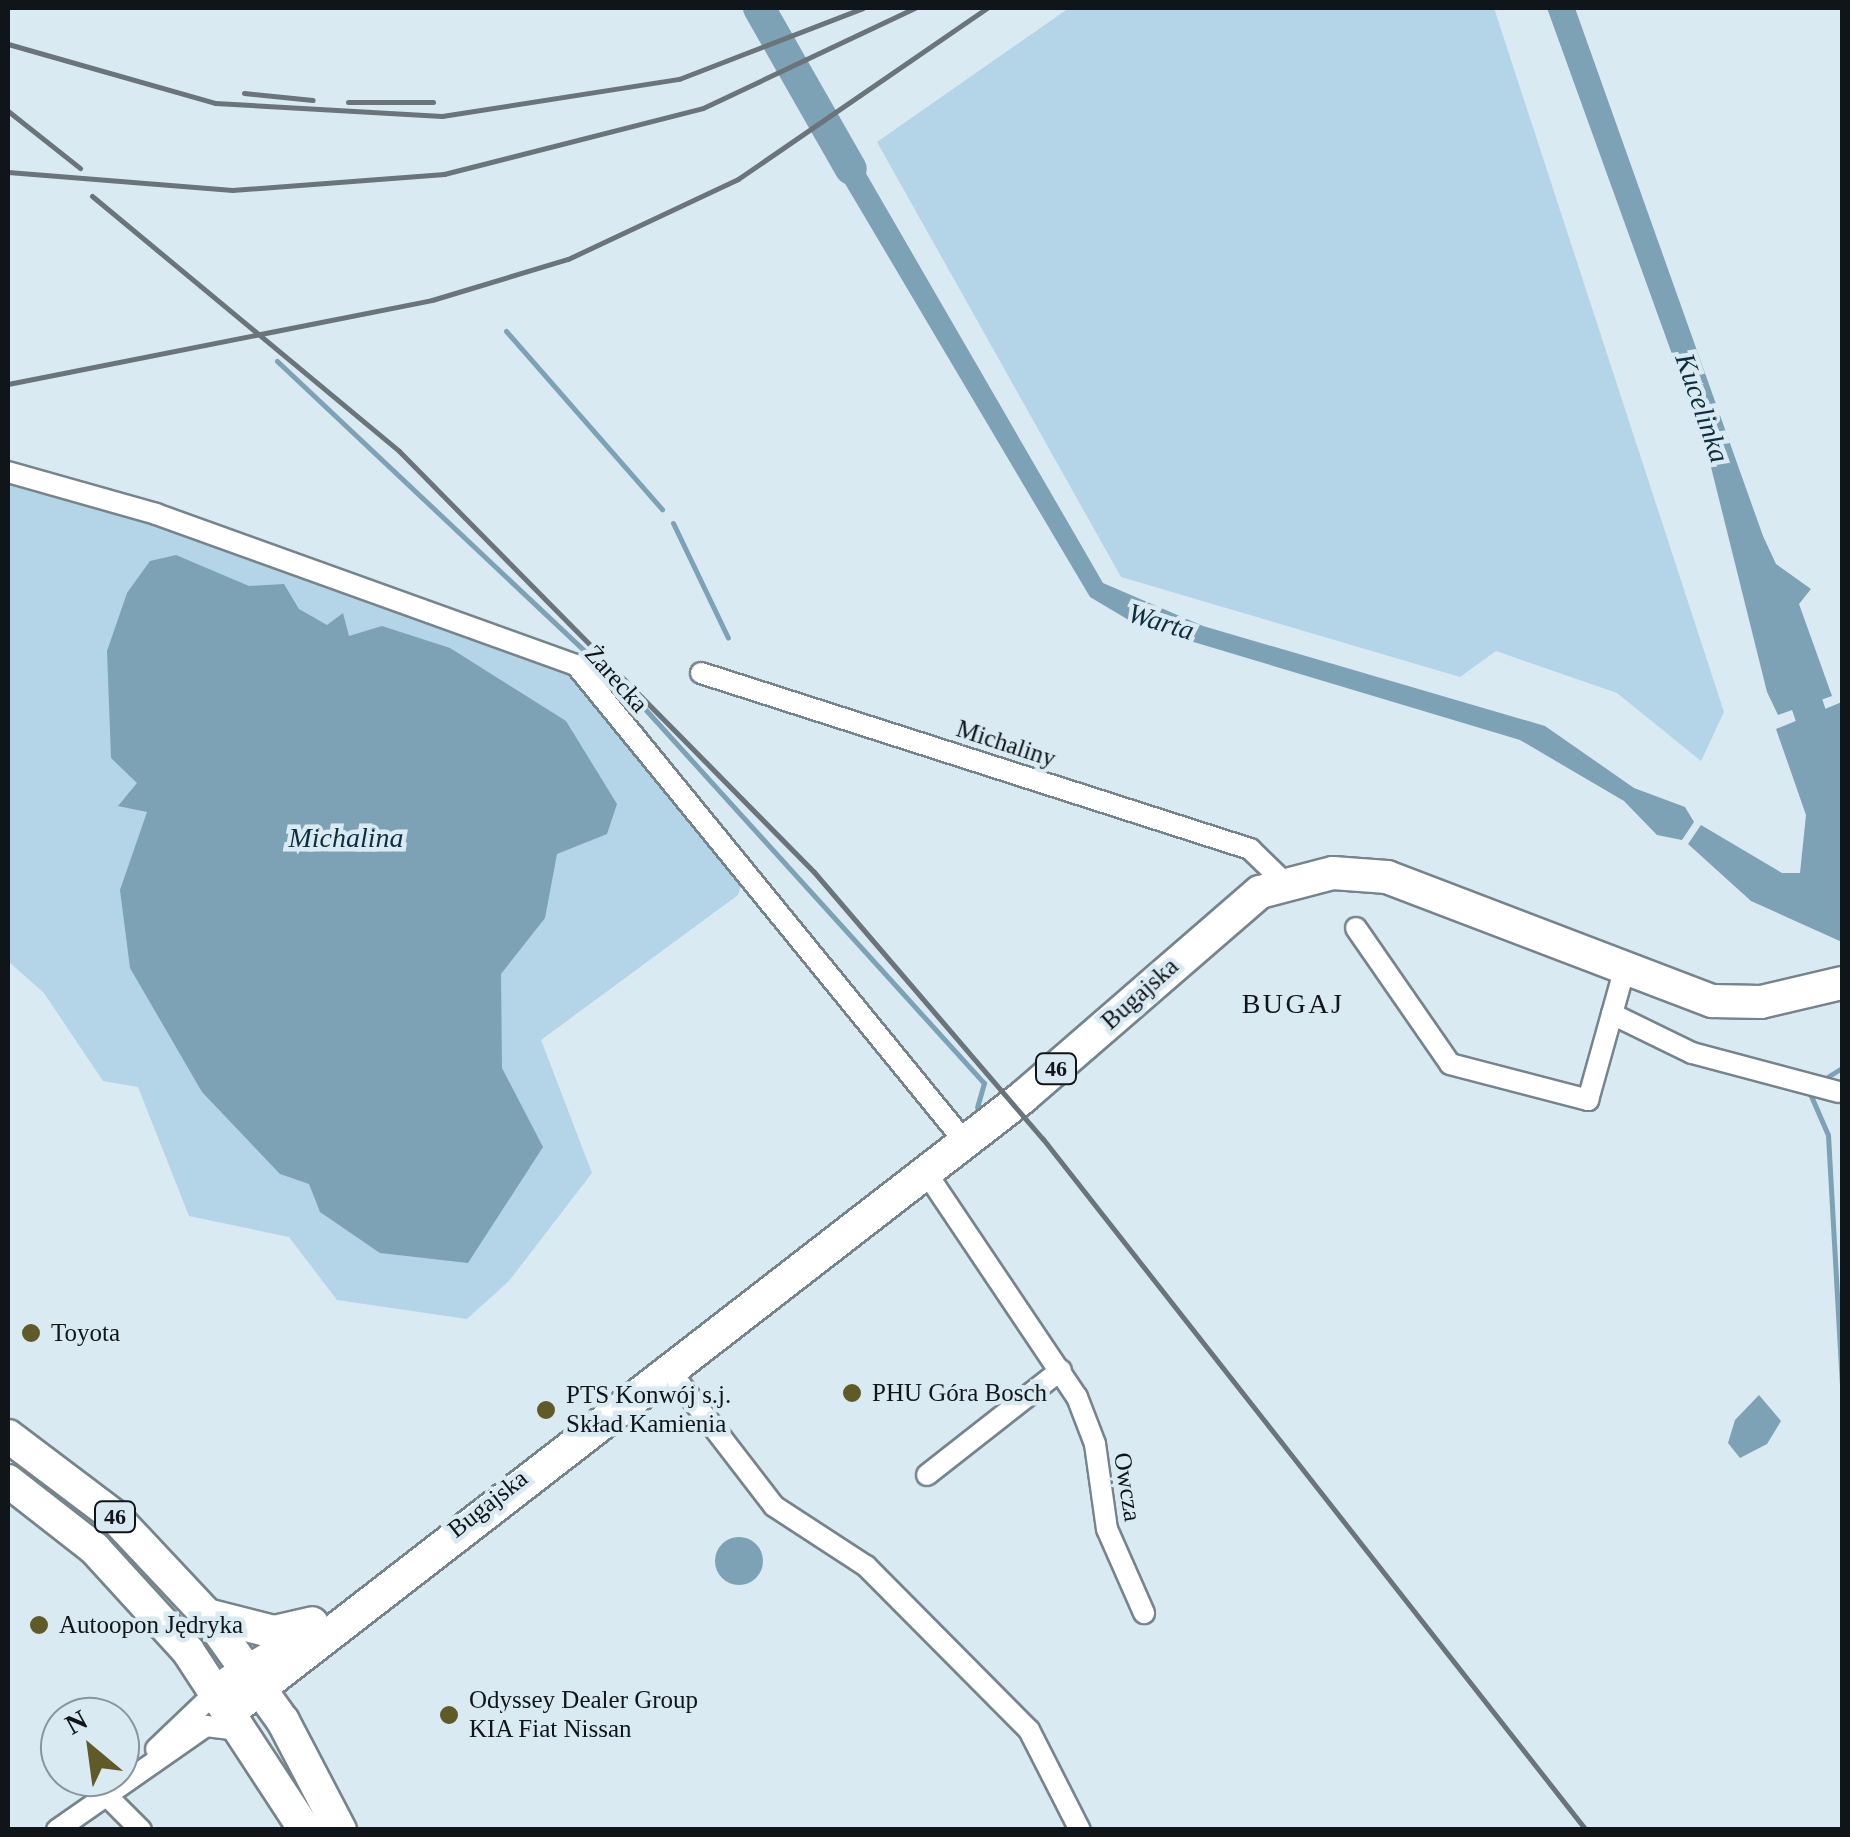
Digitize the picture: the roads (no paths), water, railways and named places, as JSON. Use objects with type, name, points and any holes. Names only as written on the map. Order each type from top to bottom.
[{"type":"main road","name":"Bugajska","points":[[232,1710],[255,1680],[358,1606],[965,1142],[1236,908],[1284,882],[1388,878],[1624,971],[1732,1002],[1842,983]]},
{"type":"main road","name":"46","points":[[8,1436],[114,1516],[207,1616],[282,1632],[358,1606]]},
{"type":"main road","name":"46","points":[[8,1481],[95,1549],[232,1710]]},
{"type":"main road","points":[[207,1616],[255,1680],[340,1830]]},
{"type":"main road","points":[[232,1710],[305,1830]]},
{"type":"street","name":"Żarecka","points":[[8,472],[169,518],[576,665],[965,1142]]},
{"type":"street","name":"Michaliny","points":[[701,672],[1250,848],[1284,882]]},
{"type":"street","points":[[1356,928],[1450,1064],[1588,1100],[1624,971]]},
{"type":"street","points":[[1612,1014],[1692,1053],[1839,1092]]},
{"type":"street","name":"Owcza","points":[[925,1172],[1061,1370],[1090,1425],[1106,1528],[1144,1612]]},
{"type":"street","points":[[667,1367],[774,1506],[866,1566],[1029,1730],[1080,1830]]},
{"type":"street","points":[[928,1475],[1061,1370]]},
{"type":"street","points":[[142,1766],[232,1710]]},
{"type":"street","points":[[142,1766],[232,1710]]},
{"type":"street","points":[[57,1830],[101,1797]]},
{"type":"street","points":[[108,1797],[141,1830]]},
{"type":"water","points":[[1547,8],[1575,8],[1763,536],[1776,564],[1811,589],[1799,604],[1832,696],[1778,715],[1767,692],[1707,451]]},
{"type":"water","points":[[838,125],[1103,583],[1203,626],[1545,726],[1634,788],[1685,807],[1694,822],[1682,840],[1657,835],[1624,801],[1520,740],[1137,625],[1090,597],[818,138]]},
{"type":"water","name":"Michalina","points":[[176,555],[249,586],[284,584],[299,609],[327,625],[343,613],[349,636],[382,626],[450,648],[566,721],[617,804],[607,834],[557,854],[545,918],[501,974],[502,1068],[543,1147],[468,1263],[380,1253],[320,1212],[309,1184],[280,1174],[202,1092],[130,968],[120,890],[147,812],[118,806],[137,783],[111,758],[107,651],[127,593],[150,561]]},
{"type":"water","points":[[1842,702],[1842,942],[1751,901],[1688,844],[1701,825],[1782,873],[1800,873],[1806,815],[1776,729]]},
{"type":"water","points":[[1759,1395],[1781,1421],[1767,1444],[1740,1458],[1728,1443],[1735,1420]]},
{"type":"water","points":[[739,1537],[756,1544],[763,1561],[756,1578],[739,1585],[722,1578],[715,1561],[722,1544]]},
{"type":"waterway","name":"Warta","points":[[759,8],[851,169]]},
{"type":"waterway","points":[[506,331],[662,509]]},
{"type":"waterway","points":[[277,361],[632,695]]},
{"type":"waterway","points":[[673,523],[728,638]]},
{"type":"waterway","name":"Kucelinka","points":[[1793,662],[1842,809]]},
{"type":"waterway","points":[[636,699],[984,1083],[977,1107]]},
{"type":"waterway","points":[[1821,1081],[1842,1068]]},
{"type":"waterway","points":[[1808,1089],[1828,1135],[1842,1384]]},
{"type":"railway","points":[[8,44],[215,103],[442,116],[679,79],[863,8]]},
{"type":"railway","points":[[8,172],[232,190],[444,174],[703,108],[915,8]]},
{"type":"railway","points":[[8,384],[432,300],[568,259],[738,179],[987,8]]},
{"type":"railway","points":[[244,93],[313,100]]},
{"type":"railway","points":[[348,102],[433,102]]},
{"type":"railway","points":[[8,111],[80,168]]},
{"type":"railway","points":[[92,196],[399,451],[814,872],[1043,1139],[1586,1830]]},
{"type":"place","name":"Toyota","points":[[31,1333]]},
{"type":"place","name":"PHU Góra Bosch","points":[[852,1393]]},
{"type":"place","name":"PTS Konwój s.j. Skład Kamienia","points":[[546,1410]]},
{"type":"place","name":"Autoopon Jędryka","points":[[39,1625]]},
{"type":"place","name":"Odyssey Dealer Group KIA Fiat Nissan","points":[[449,1715]]},
{"type":"district","name":"BUGAJ","points":[[1293,1004]]}]
